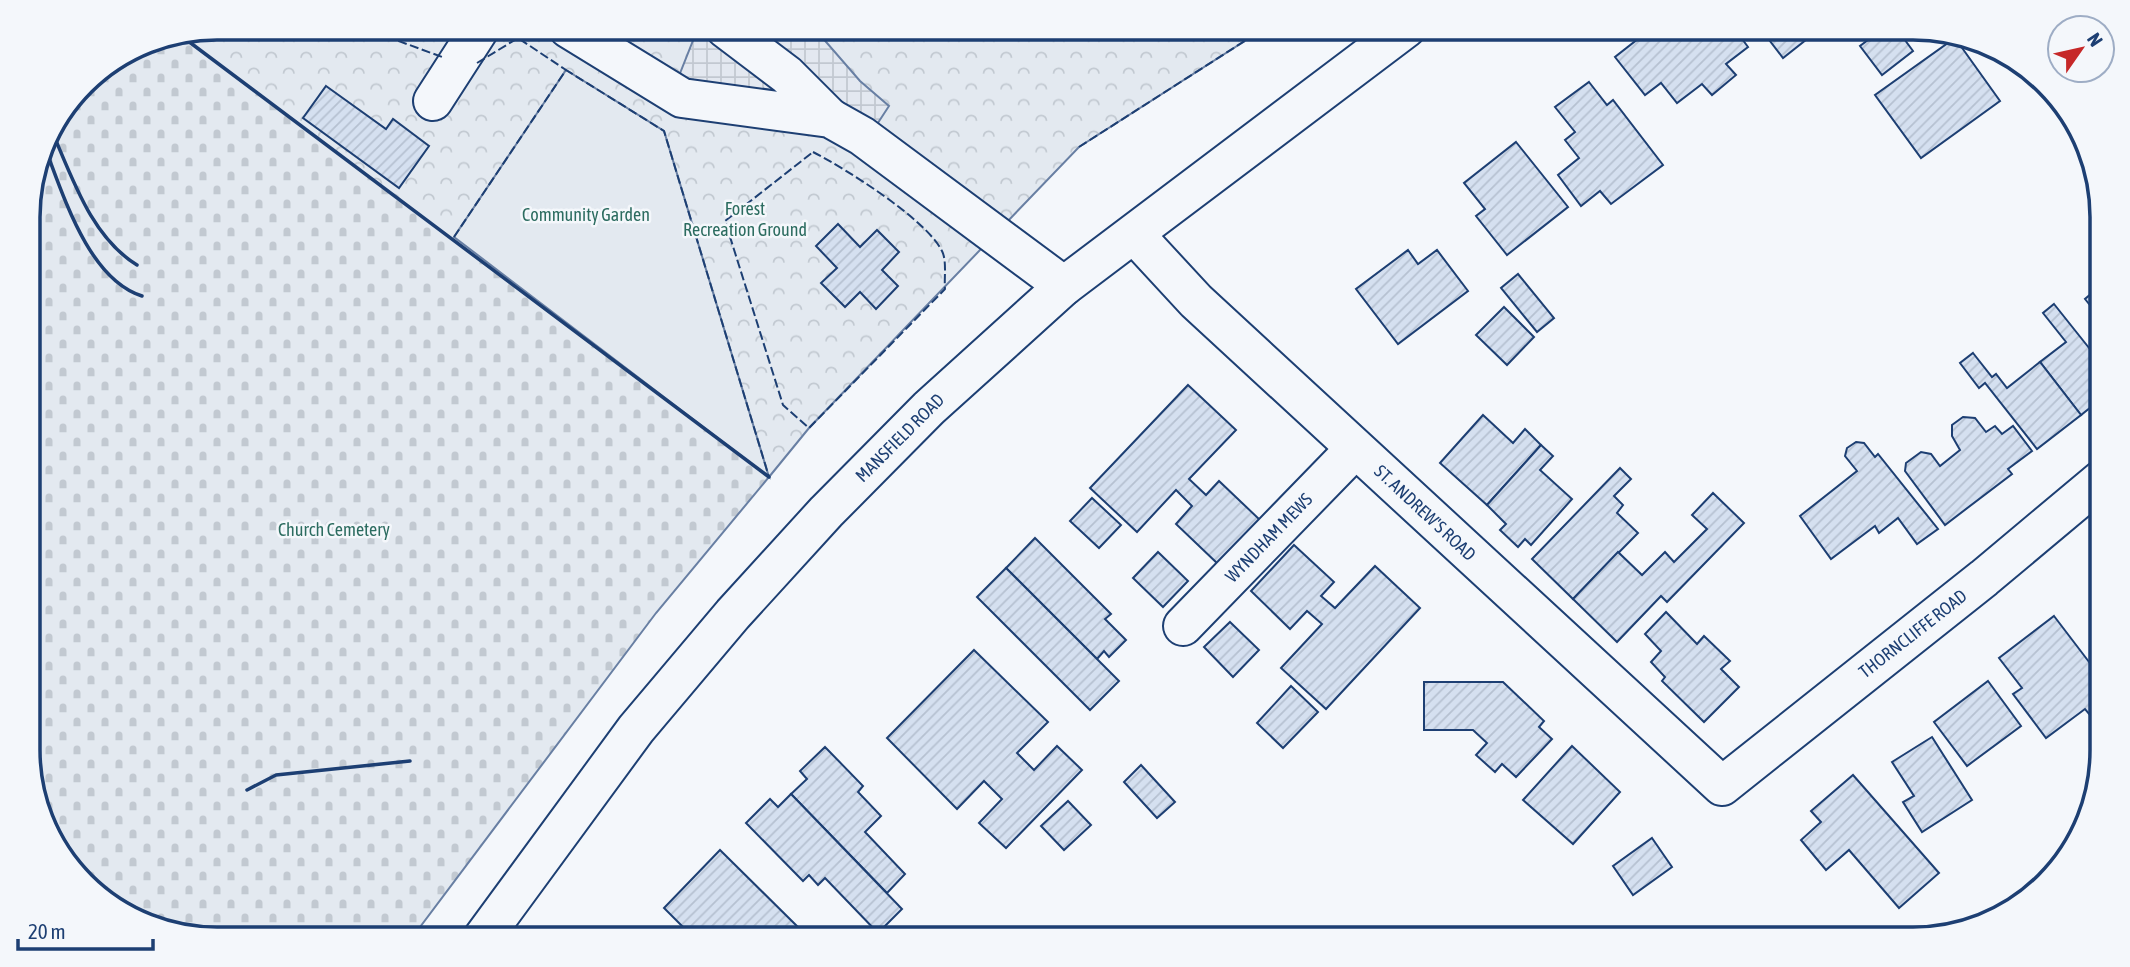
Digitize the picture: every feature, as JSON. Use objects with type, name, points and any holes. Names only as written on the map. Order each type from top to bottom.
[{"type":"main road","points":[[433,101],[472,40]]},
{"type":"main road","points":[[588,40],[682,98],[830,118]]},
{"type":"main road","points":[[742,40],[788,75],[830,118],[862,136],[1064,286]]},
{"type":"main road","name":"MANSFIELD ROAD","points":[[491,927],[636,729],[733,614],[834,504],[929,408],[1064,286],[1390,40]]},
{"type":"main road","name":"ST. ANDREW'S ROAD","points":[[1135,235],[1196,301],[1722,786]]},
{"type":"main road","name":"WYNDHAM MEWS","points":[[1184,626],[1355,449]]},
{"type":"main road","name":"THORNCLIFFE ROAD","points":[[1722,786],[1984,578],[2090,489]]},
{"type":"green space","name":"Forest Recreation Ground","points":[[218,40],[1246,40],[1079,147],[809,428],[769,477],[190,43]]},
{"type":"green space","name":"Church Cemetery","points":[[190,43],[769,477],[656,613],[420,927],[194,925],[172,921],[129,903],[92,875],[64,838],[54,817],[46,795],[40,749],[41,206],[46,172],[59,139],[70,119],[92,92],[129,64],[161,50]]},
{"type":"green space","name":"Community Garden","points":[[566,70],[664,131],[769,477],[454,237]]},
{"type":"shaded area","points":[[693,40],[824,40],[860,81],[889,106],[872,132],[673,91]]},
{"type":"building","points":[[1637,40],[1743,40],[1748,47],[1726,64],[1736,75],[1712,95],[1702,84],[1677,103],[1661,83],[1645,95],[1615,57]]},
{"type":"building","points":[[1769,40],[1806,40],[1783,58]]},
{"type":"building","points":[[1868,40],[1905,40],[1913,51],[1882,75],[1860,46]]},
{"type":"building","points":[[1947,44],[1962,47],[2000,101],[1921,158],[1875,95]]},
{"type":"building","points":[[1589,82],[1607,105],[1613,100],[1663,165],[1611,204],[1600,191],[1581,206],[1558,175],[1579,158],[1565,140],[1575,132],[1555,107]]},
{"type":"building","points":[[326,86],[386,129],[393,119],[429,146],[399,188],[303,118]]},
{"type":"building","points":[[1516,142],[1568,207],[1507,255],[1476,216],[1485,209],[1464,183]]},
{"type":"building","points":[[838,224],[860,247],[877,230],[899,252],[882,270],[898,286],[876,309],[860,292],[845,307],[821,283],[837,268],[816,246]]},
{"type":"building","points":[[1408,250],[1418,264],[1437,250],[1468,291],[1398,344],[1356,289]]},
{"type":"building","points":[[1518,274],[1554,318],[1537,332],[1501,288]]},
{"type":"building","points":[[2054,304],[2090,349],[2090,408],[2081,415],[2040,362],[2066,342],[2043,313]]},
{"type":"building","points":[[1504,307],[1534,337],[1507,365],[1476,335]]},
{"type":"building","points":[[1973,353],[1992,377],[1996,374],[2007,388],[2040,362],[2081,415],[2037,449],[1985,383],[1979,388],[1960,363]]},
{"type":"building","points":[[1188,385],[1236,430],[1189,479],[1206,495],[1219,481],[1260,520],[1218,564],[1176,524],[1192,506],[1176,490],[1137,532],[1090,488]]},
{"type":"building","points":[[1483,415],[1513,443],[1525,429],[1541,445],[1487,505],[1440,463]]},
{"type":"building","points":[[1963,417],[1975,418],[1986,432],[1995,426],[2002,434],[2013,426],[2032,451],[2008,469],[2012,474],[1945,525],[1905,471],[1906,463],[1921,452],[1931,454],[1940,466],[1960,450],[1952,436],[1952,425]]},
{"type":"building","points":[[1856,442],[1864,443],[1875,457],[1878,454],[1938,529],[1917,544],[1898,518],[1879,533],[1875,526],[1831,559],[1800,516],[1857,471],[1845,456],[1847,448]]},
{"type":"building","points":[[1541,445],[1553,456],[1540,470],[1572,499],[1531,545],[1525,539],[1518,547],[1500,530],[1506,524],[1487,505]]},
{"type":"building","points":[[1620,468],[1631,479],[1614,496],[1623,505],[1617,513],[1638,533],[1573,599],[1532,559]]},
{"type":"building","points":[[1713,493],[1744,523],[1667,602],[1661,596],[1617,642],[1573,599],[1618,552],[1642,575],[1665,552],[1674,562],[1707,529],[1692,515]]},
{"type":"building","points":[[1092,498],[1121,525],[1099,548],[1070,521]]},
{"type":"building","points":[[1035,538],[1111,614],[1105,619],[1126,640],[1109,657],[1104,651],[1097,659],[1006,568]]},
{"type":"building","points":[[1294,545],[1334,582],[1321,596],[1335,608],[1375,566],[1420,608],[1326,709],[1281,668],[1322,624],[1307,611],[1290,629],[1251,591]]},
{"type":"building","points":[[1158,552],[1188,581],[1163,607],[1133,578]]},
{"type":"building","points":[[1006,568],[1119,681],[1090,710],[977,597]]},
{"type":"building","points":[[1666,612],[1697,644],[1704,636],[1730,661],[1721,669],[1739,687],[1704,722],[1662,681],[1665,677],[1651,662],[1661,651],[1645,634]]},
{"type":"building","points":[[2054,616],[2090,663],[2090,715],[2085,709],[2046,738],[2013,694],[2022,688],[1999,658]]},
{"type":"building","points":[[1230,622],[1259,650],[1233,677],[1204,647]]},
{"type":"building","points":[[974,650],[1048,722],[1017,753],[1034,770],[1057,746],[1082,770],[1006,848],[979,823],[1002,799],[984,781],[957,809],[887,738]]},
{"type":"building","points":[[1988,681],[2021,726],[1967,766],[1934,722]]},
{"type":"building","points":[[1424,682],[1503,682],[1544,721],[1539,727],[1552,739],[1516,777],[1502,764],[1495,772],[1476,755],[1487,743],[1473,730],[1424,730]]},
{"type":"building","points":[[1291,686],[1318,712],[1283,748],[1257,723]]},
{"type":"building","points":[[1932,737],[1972,800],[1922,832],[1903,802],[1914,796],[1892,762]]},
{"type":"building","points":[[1572,746],[1620,792],[1573,844],[1523,800]]},
{"type":"building","points":[[825,747],[863,786],[858,792],[881,816],[865,832],[905,874],[887,893],[791,794],[807,779],[800,771]]},
{"type":"building","points":[[1141,765],[1175,802],[1157,818],[1124,782]]},
{"type":"building","points":[[1853,775],[1939,873],[1899,908],[1849,850],[1826,870],[1801,840],[1821,822],[1811,811]]},
{"type":"building","points":[[791,794],[902,909],[884,927],[872,927],[825,878],[818,885],[809,875],[803,881],[746,823],[770,799],[778,807]]},
{"type":"building","points":[[1068,801],[1091,825],[1064,850],[1041,826]]},
{"type":"building","points":[[1652,838],[1672,867],[1633,895],[1613,866]]},
{"type":"building","points":[[720,850],[798,927],[683,927],[664,908]]},
{"type":"fence","points":[[396,40],[445,58]]},
{"type":"fence","points":[[477,63],[515,40]]},
{"type":"fence","points":[[521,40],[566,70]]},
{"type":"fence","points":[[1079,147],[1246,40]]},
{"type":"fence","points":[[454,237],[566,70],[664,131],[769,477]]},
{"type":"fence","points":[[813,152],[884,196],[920,224],[944,255],[945,289],[809,428],[783,405],[725,221],[813,152]]},
{"type":"wall","points":[[190,43],[769,477]]},
{"type":"wall","points":[[57,144],[75,186],[95,222],[107,239],[137,265]]},
{"type":"wall","points":[[50,161],[69,210],[92,254],[123,287],[142,296]]},
{"type":"wall","points":[[247,790],[276,775],[410,761]]}]
